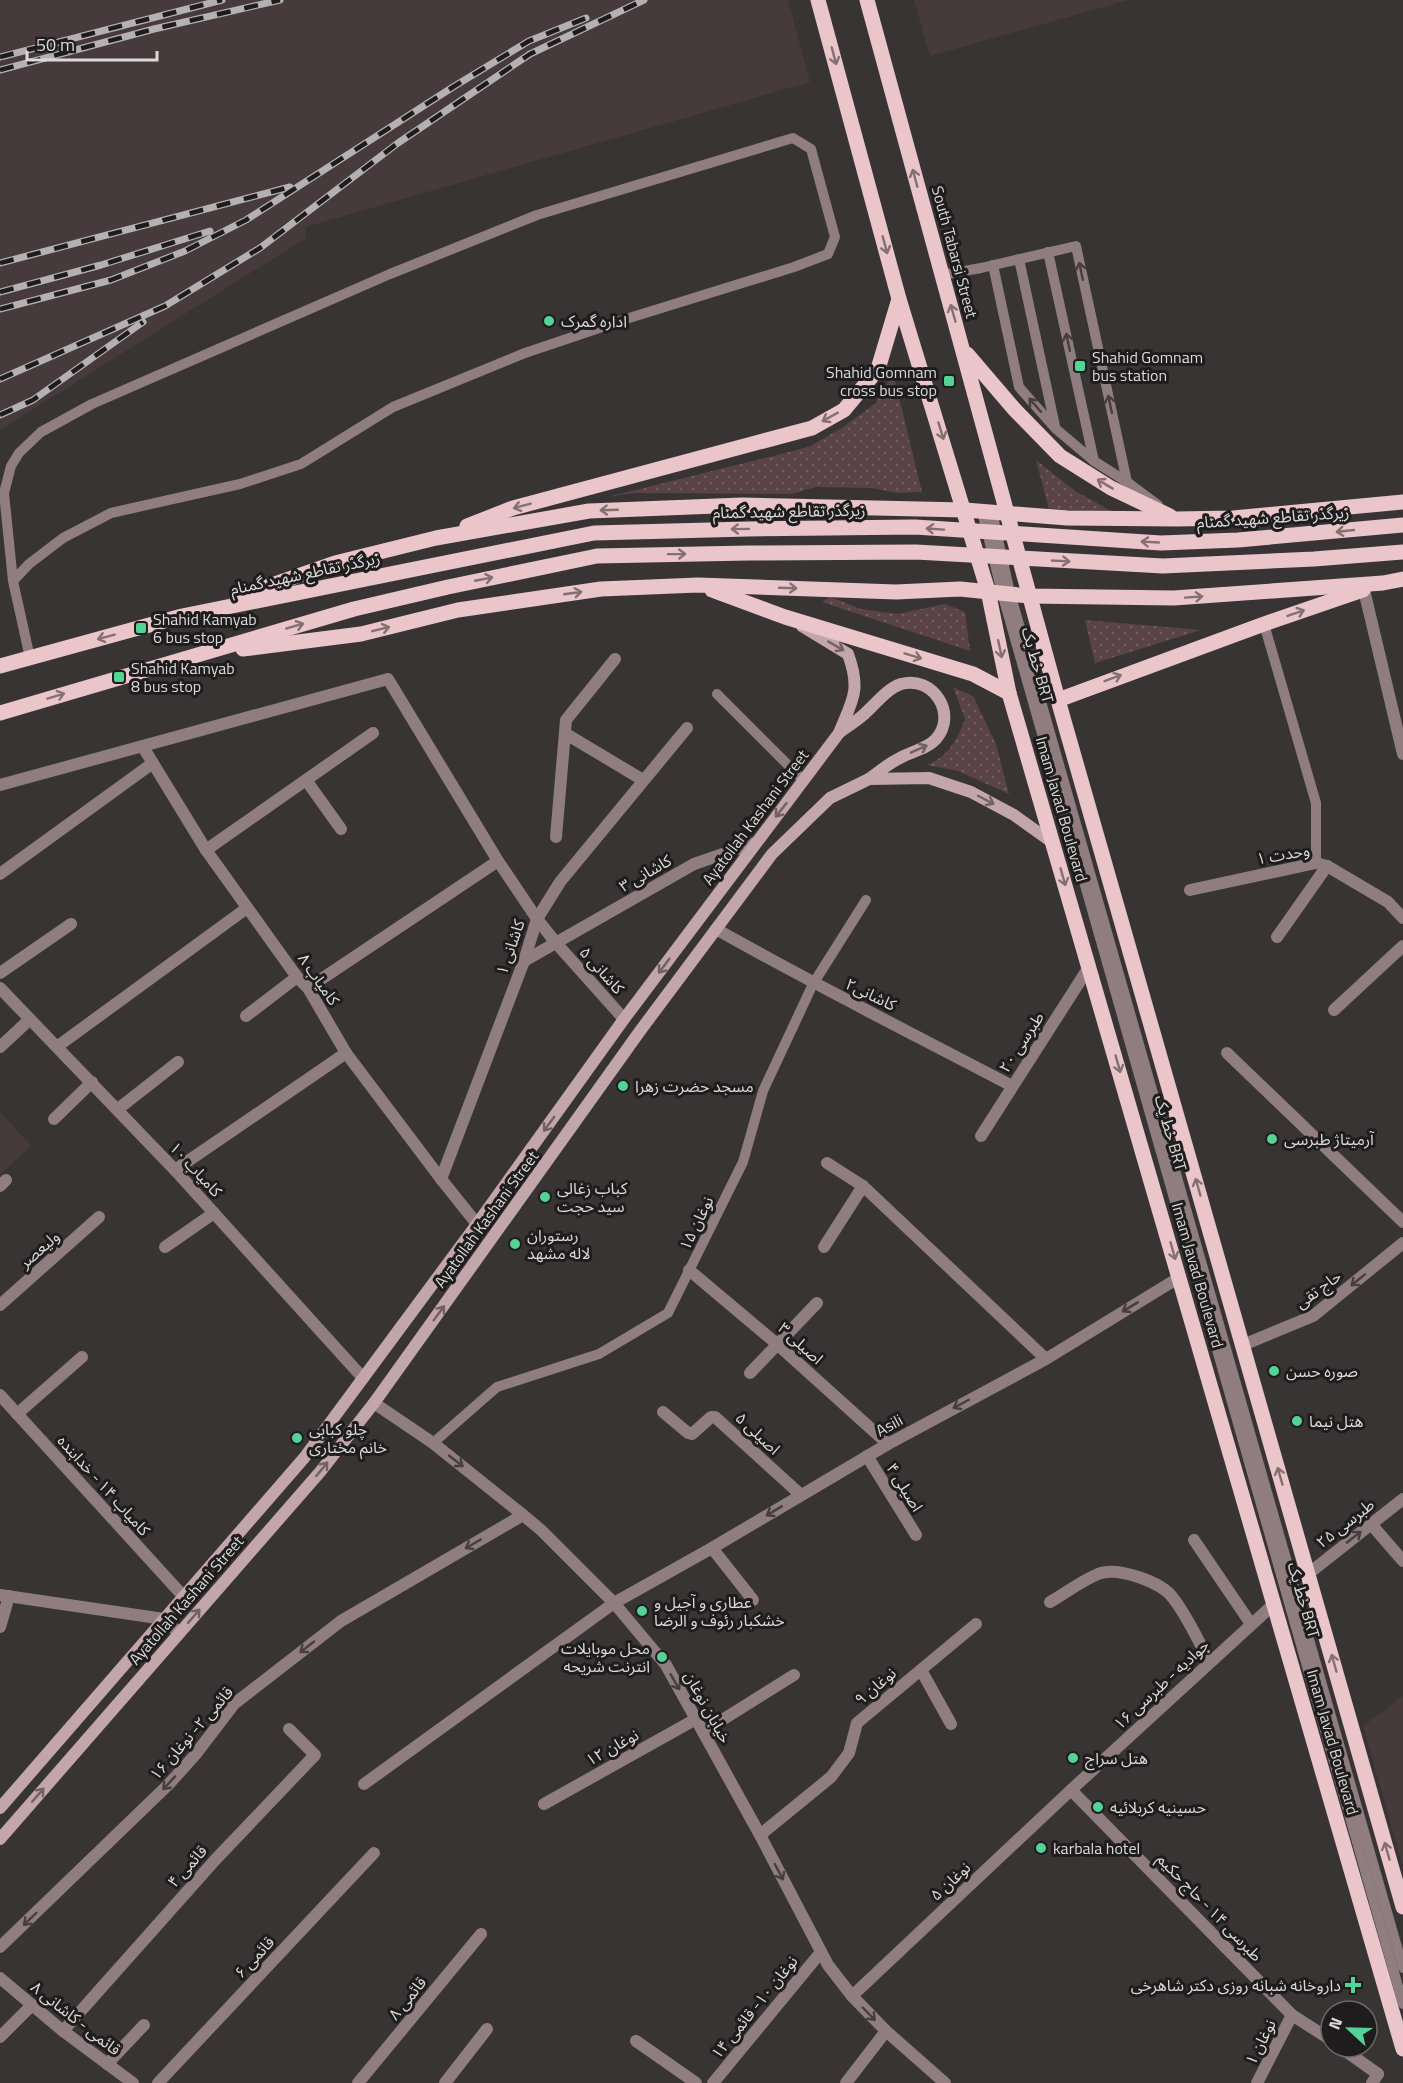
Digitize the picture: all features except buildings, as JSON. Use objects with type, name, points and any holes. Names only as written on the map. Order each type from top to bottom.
[{"type":"main road","points":[[818,0],[899,299],[967,516]]},
{"type":"main road","name":"South Tabarsi Street","points":[[867,0],[1010,520]]},
{"type":"main road","points":[[436,538],[513,508],[812,428],[844,410],[878,369],[899,299]]},
{"type":"main road","points":[[963,351],[1015,410],[1060,456],[1111,488],[1176,519]]},
{"type":"main road","points":[[0,666],[183,616],[335,562],[436,538],[590,511],[742,506],[988,516],[1010,520],[1176,519],[1257,516],[1403,502]]},
{"type":"main road","name":"Imam Javad Boulevard","points":[[967,516],[999,587],[1009,693],[1403,2049]]},
{"type":"main road","name":"Imam Javad Boulevard","points":[[1010,520],[1058,700],[1403,1907]]},
{"type":"main road","name":"زیرگذر تقاطع شهید گمنام","points":[[183,616],[594,533],[915,527],[1161,543],[1238,540],[1403,525]]},
{"type":"main road","points":[[0,713],[364,606],[448,586],[597,556],[916,552],[1163,566],[1314,560],[1403,552]]},
{"type":"main road","points":[[199,654],[362,634],[458,610],[601,589],[698,585],[896,592],[999,587],[1174,598],[1383,583],[1403,579]]},
{"type":"main road","points":[[1058,700],[1383,583]]},
{"type":"main road","points":[[698,585],[785,617],[973,674],[1009,693]]},
{"type":"main road","name":"Ayatollah Kashani Street","points":[[0,1808],[304,1458],[477,1224],[624,1019],[839,733],[855,694],[856,674],[848,654],[785,617]]},
{"type":"main road","points":[[839,733],[900,685],[922,684],[939,697],[945,717],[943,728],[937,737],[930,745],[899,758],[868,779]]},
{"type":"main road","name":"Ayatollah Kashani Street","points":[[0,1839],[320,1472],[374,1403],[640,1031],[772,854],[830,798],[868,779],[929,778],[971,792],[1014,815],[1053,843]]},
{"type":"street","points":[[1364,590],[1403,754]]},
{"type":"street","points":[[556,837],[566,720],[615,659]]},
{"type":"street","name":"کاشانی ۵","points":[[143,747],[388,679],[498,861],[537,919],[624,1019]]},
{"type":"street","name":"کاشانی ۱","points":[[441,1179],[524,961],[537,919],[560,882],[687,728]]},
{"type":"street","points":[[206,850],[373,733]]},
{"type":"street","points":[[566,734],[643,780]]},
{"type":"street","points":[[0,785],[143,747]]},
{"type":"street","name":"کامیاب ۸","points":[[143,747],[206,850],[297,977],[309,988],[346,1053],[477,1224]]},
{"type":"street","points":[[0,874],[153,763]]},
{"type":"street","points":[[306,780],[341,830]]},
{"type":"street","name":"کاشانی ۳","points":[[524,961],[694,864],[755,843]]},
{"type":"street","points":[[309,988],[498,861]]},
{"type":"street","points":[[1277,937],[1321,864]]},
{"type":"street","name":"وحدت ۱","points":[[1190,890],[1321,864],[1388,902],[1403,918]]},
{"type":"street","points":[[58,1046],[247,908]]},
{"type":"street","points":[[0,973],[71,924]]},
{"type":"street","name":"کاشانی۲","points":[[716,929],[813,984],[1012,1086]]},
{"type":"street","points":[[1334,1010],[1403,946]]},
{"type":"street","name":"طبرسی ۲۰","points":[[981,1136],[1089,967]]},
{"type":"street","points":[[246,1016],[297,977]]},
{"type":"street","name":"کامیاب ۱۰","points":[[0,988],[175,1170],[363,1378]]},
{"type":"street","points":[[0,1047],[30,1019]]},
{"type":"street","points":[[175,1170],[346,1053]]},
{"type":"street","points":[[1227,1053],[1403,1222]]},
{"type":"street","points":[[118,1109],[178,1062]]},
{"type":"street","points":[[54,1119],[92,1082]]},
{"type":"street","points":[[827,1163],[863,1186],[1046,1359]]},
{"type":"street","points":[[824,1247],[863,1186]]},
{"type":"street","points":[[165,1247],[214,1213]]},
{"type":"street","name":"ولیعصر","points":[[0,1305],[99,1217]]},
{"type":"street","name":"حاج تقی","points":[[1243,1345],[1313,1316],[1403,1243]]},
{"type":"street","name":"اصیلی ۳","points":[[690,1270],[777,1344],[888,1444]]},
{"type":"street","name":"Asili","points":[[364,1784],[614,1603],[888,1444],[1046,1359],[1180,1277]]},
{"type":"street","points":[[750,1373],[817,1303]]},
{"type":"street","points":[[17,1414],[82,1357]]},
{"type":"street","name":"کامیاب ۱۴ - خدابنده","points":[[0,1395],[184,1597]]},
{"type":"street","name":"خیابان نوغان","points":[[374,1403],[433,1443],[523,1515],[614,1603],[666,1665],[760,1835],[828,1965],[852,1996],[886,2031],[945,2083]]},
{"type":"street","name":"اصیلی ۵","points":[[663,1412],[688,1433],[696,1432],[711,1417],[719,1419],[801,1495]]},
{"type":"street","name":"اصیلی ۴","points":[[867,1456],[916,1535]]},
{"type":"street","name":"طبرسی ۲۵","points":[[1308,1574],[1403,1499]]},
{"type":"street","name":"قائمی ۲- نوغان ۱۶","points":[[0,1947],[169,1784],[195,1755],[234,1704],[341,1621],[523,1515]]},
{"type":"street","points":[[1371,1524],[1403,1561]]},
{"type":"street","points":[[1194,1540],[1251,1624]]},
{"type":"street","points":[[712,1548],[753,1600]]},
{"type":"street","points":[[1050,1602],[1099,1573],[1115,1570],[1130,1573],[1162,1588],[1172,1596],[1210,1662]]},
{"type":"street","points":[[0,1627],[4,1596],[164,1619],[179,1633]]},
{"type":"street","name":"جوادیه - طبرسی ۱۶","points":[[1071,1790],[1274,1604]]},
{"type":"street","name":"نوغان ۹","points":[[760,1835],[831,1777],[849,1754],[857,1722],[976,1624]]},
{"type":"street","points":[[921,1670],[951,1724]]},
{"type":"street","points":[[703,1732],[794,1675]]},
{"type":"street","name":"نوغان ۱۲","points":[[544,1804],[696,1719]]},
{"type":"street","name":"قائمی ۴","points":[[63,2031],[216,1859],[315,1755],[288,1729]]},
{"type":"street","name":"نوغان ۵","points":[[852,1996],[1071,1790]]},
{"type":"street","name":"طبرسی ۱۴ - حاج حکیم","points":[[1071,1790],[1292,2015],[1319,2032]]},
{"type":"street","name":"قائمی ۶","points":[[158,2083],[374,1853]]},
{"type":"street","name":"قائمی ۸","points":[[358,2083],[481,1934]]},
{"type":"street","name":"نوغان ۱۰- قائمی ۱۴","points":[[713,2083],[821,1952]]},
{"type":"street","name":"قائمی - کاشانی ۸","points":[[0,1978],[63,2031],[133,2083]]},
{"type":"street","points":[[0,2037],[32,2005]]},
{"type":"street","name":"نوغان ۱","points":[[1257,2083],[1292,2015]]},
{"type":"street","points":[[107,2064],[144,2025]]},
{"type":"street","points":[[445,2083],[488,2029]]},
{"type":"street","points":[[846,2083],[886,2031]]},
{"type":"street","points":[[636,2041],[696,2083]]},
{"type":"street","points":[[1354,2059],[1375,2078]]},
{"type":"lane","points":[[13,581],[29,564],[63,538],[111,513],[240,484],[301,464],[393,407],[525,353],[828,255],[835,237],[812,149],[793,138],[537,215],[380,278],[92,404],[40,432],[19,453],[11,466],[4,493],[13,581],[30,658]]},
{"type":"lane","points":[[942,275],[1076,246],[1127,482]]},
{"type":"lane","points":[[1048,252],[1094,461]]},
{"type":"lane","points":[[1019,259],[1056,429]]},
{"type":"lane","points":[[993,264],[1019,387],[1056,429],[1094,461],[1127,482],[1176,519]]},
{"type":"lane","name":"خط یک BRT","points":[[988,516],[999,587],[1403,2004]]},
{"type":"lane","name":"خط یک BRT","points":[[999,587],[1403,1968]]},
{"type":"lane","points":[[1264,624],[1316,803],[1321,864]]},
{"type":"lane","points":[[717,694],[804,781]]},
{"type":"lane","name":"نوغان ۱۵","points":[[433,1443],[497,1387],[599,1354],[668,1313],[743,1162],[764,1091],[813,984],[866,900]]},
{"type":"shaded area","points":[[0,0],[788,0],[810,82],[305,227],[306,238],[0,430]]},
{"type":"shaded area","points":[[914,0],[1128,0],[930,56]]},
{"type":"shaded area","points":[[893,373],[922,492],[897,493],[872,488],[816,487],[791,494],[634,493],[611,496],[809,447],[843,427],[875,404]]},
{"type":"shaded area","points":[[1036,460],[1075,491],[1113,512],[1050,513]]},
{"type":"shaded area","points":[[830,597],[861,609],[897,614],[945,604],[965,612],[970,651],[822,602]]},
{"type":"shaded area","points":[[1085,620],[1201,630],[1095,663]]},
{"type":"shaded area","points":[[953,687],[973,696],[996,744],[1009,794],[958,771],[927,765],[947,752],[959,734],[965,719]]},
{"type":"shaded area","points":[[0,1112],[31,1146],[0,1174]]},
{"type":"shaded area","points":[[1403,1696],[1403,1867],[1363,1726]]},
{"type":"railway","points":[[0,57],[222,0]]},
{"type":"railway","points":[[0,70],[154,29],[280,0]]},
{"type":"railway","points":[[0,379],[165,306],[260,248],[398,143],[530,54],[644,0]]},
{"type":"railway","points":[[0,309],[111,280],[185,251],[246,220],[529,41],[586,18]]},
{"type":"railway","points":[[0,263],[290,187]]},
{"type":"railway","points":[[0,292],[101,265],[210,231]]},
{"type":"railway","points":[[0,415],[33,400],[143,322]]},
{"type":"place","name":"اداره گمرک","points":[[549,321]]},
{"type":"place","name":"Shahid Gomnam bus station","points":[[1080,366]]},
{"type":"place","name":"Shahid Gomnam cross bus stop","points":[[949,381]]},
{"type":"place","name":"Shahid Kamyab 6 bus stop","points":[[141,628]]},
{"type":"place","name":"Shahid Kamyab 8 bus stop","points":[[119,677]]},
{"type":"place","name":"مسجد حضرت زهرا","points":[[623,1086]]},
{"type":"place","name":"آرمیتاژ طبرسی","points":[[1272,1139]]},
{"type":"place","name":"کباب زغالی سید حجت","points":[[545,1197]]},
{"type":"place","name":"رستوران لاله مشهد","points":[[515,1244]]},
{"type":"place","name":"صوره حسن","points":[[1274,1371]]},
{"type":"place","name":"هتل نیما","points":[[1297,1421]]},
{"type":"place","name":"چلو کبابی خانم مختاری","points":[[297,1438]]},
{"type":"place","name":"عطاری و آجیل و خشکبار رئوف و الرضا","points":[[642,1611]]},
{"type":"place","name":"محل موبايلات انترنت شريحه","points":[[662,1657]]},
{"type":"place","name":"هتل سراج","points":[[1073,1758]]},
{"type":"place","name":"حسینیه کربلائیه","points":[[1098,1807]]},
{"type":"place","name":"karbala hotel","points":[[1041,1848]]},
{"type":"place","name":"داروخانه شبانه روزی دکتر شاهرخی","points":[[1353,1985]]}]
